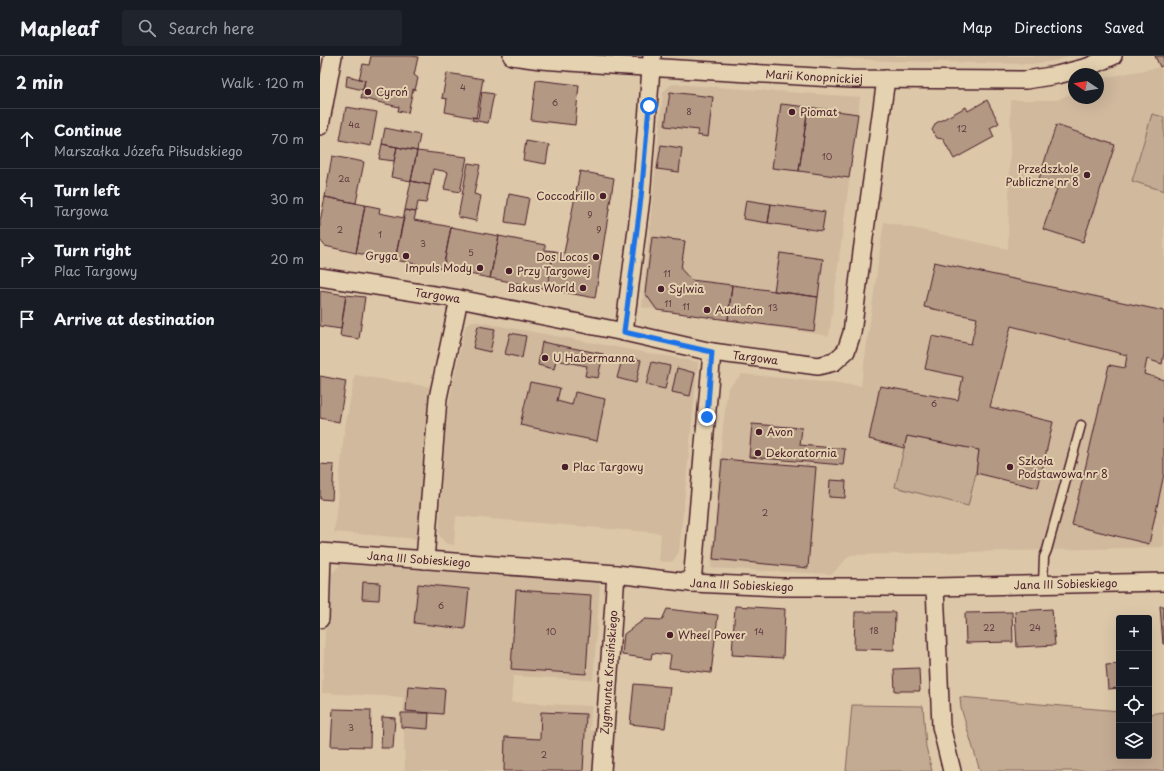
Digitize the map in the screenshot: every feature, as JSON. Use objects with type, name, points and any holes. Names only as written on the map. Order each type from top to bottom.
[{"type":"street","points":[[320,126],[333,56]]},
{"type":"street","name":"Marii Konopnickiej","points":[[512,56],[541,60],[651,62],[842,78],[1026,80],[1057,75],[1089,62],[1113,56]]},
{"type":"street","points":[[624,332],[641,198],[651,62]]},
{"type":"street","name":"Targowa","points":[[320,277],[459,299],[624,332],[712,352],[818,366],[834,362],[846,351],[852,333],[886,79]]},
{"type":"street","points":[[425,560],[438,398],[459,299]]},
{"type":"street","points":[[692,583],[712,352]]},
{"type":"street","points":[[320,619],[321,552]]},
{"type":"street","name":"Jana III Sobieskiego","points":[[321,552],[616,574],[692,583],[780,587],[935,587],[1164,582]]},
{"type":"street","name":"Zygmunta Krasińskiego","points":[[602,771],[616,574]]},
{"type":"street","points":[[935,587],[941,726],[952,771]]},
{"type":"lane","points":[[1044,585],[1044,557],[1081,425]]},
{"type":"shaded area","points":[[818,56],[1068,56],[1056,61],[1031,64],[888,61]]},
{"type":"shaded area","name":"Szkoła Podstawowa nr 8","points":[[1161,67],[1164,89],[1164,547],[850,555],[832,574],[711,568],[723,426],[728,388],[742,374],[861,386],[884,222],[1008,249],[1011,100],[1057,100],[1068,95],[1068,104],[1104,104],[1104,78]]},
{"type":"shaded area","points":[[672,84],[860,97],[829,336],[642,307],[663,92]]},
{"type":"shaded area","points":[[1152,114],[1164,117],[1164,191],[1132,181]]},
{"type":"shaded area","name":"Plac Targowy","points":[[472,321],[698,362],[679,552],[672,562],[659,561],[661,533],[456,516],[454,545],[445,543],[439,535],[446,417],[465,327]]},
{"type":"shaded area","points":[[355,375],[430,387],[419,539],[334,532],[344,434]]},
{"type":"shaded area","points":[[907,436],[979,450],[976,473],[968,506],[895,487]]},
{"type":"shaded area","points":[[341,564],[600,583],[593,680],[513,676],[511,702],[591,706],[590,730],[600,731],[596,771],[405,771],[403,697],[322,693],[328,578]]},
{"type":"shaded area","points":[[960,697],[1116,711],[1116,759],[1152,759],[1152,714],[1164,712],[1164,771],[980,771],[961,708]]},
{"type":"shaded area","points":[[852,705],[923,706],[926,747],[932,771],[846,771]]},
{"type":"building","points":[[371,56],[418,57],[414,75],[418,78],[415,90],[413,89],[408,113],[398,111],[399,107],[361,98],[365,80],[359,79],[363,64],[369,65]]},
{"type":"building","points":[[1155,56],[1164,56],[1164,65],[1160,67]]},
{"type":"building","points":[[447,73],[483,79],[476,118],[445,112],[447,99],[442,98]]},
{"type":"building","points":[[347,76],[365,80],[363,90],[346,86]]},
{"type":"building","points":[[536,80],[579,85],[575,125],[531,120]]},
{"type":"building","points":[[482,92],[494,94],[488,123],[472,120],[473,117],[478,118]]},
{"type":"building","points":[[670,92],[713,97],[708,137],[697,135],[698,130],[665,126]]},
{"type":"building","points":[[987,100],[999,123],[990,128],[994,137],[954,159],[943,139],[937,138],[932,130],[936,123],[966,107],[968,111]]},
{"type":"building","points":[[781,104],[808,107],[799,171],[772,168]]},
{"type":"building","points":[[346,107],[377,112],[371,146],[340,140]]},
{"type":"building","points":[[808,107],[858,114],[849,178],[799,171]]},
{"type":"building","points":[[1056,125],[1115,145],[1083,242],[1043,229],[1057,189],[1038,182]]},
{"type":"building","points":[[385,128],[420,135],[417,151],[382,144]]},
{"type":"building","points":[[526,141],[549,145],[546,164],[523,160]]},
{"type":"building","points":[[382,144],[397,147],[394,161],[379,159]]},
{"type":"building","points":[[661,145],[682,148],[679,172],[657,169]]},
{"type":"building","points":[[397,147],[417,151],[411,181],[391,177]]},
{"type":"building","points":[[417,151],[467,157],[460,192],[444,189],[448,172],[433,169],[430,185],[411,181]]},
{"type":"building","points":[[332,156],[364,162],[356,203],[325,197]]},
{"type":"building","points":[[468,163],[480,165],[474,194],[481,196],[476,221],[458,217]]},
{"type":"building","points":[[580,171],[614,178],[595,298],[547,289],[554,251],[564,253]]},
{"type":"building","points":[[411,181],[430,185],[426,203],[418,202],[416,212],[405,210]]},
{"type":"building","points":[[509,194],[529,198],[524,225],[505,222]]},
{"type":"building","points":[[325,197],[365,205],[356,253],[325,246],[320,240],[320,221]]},
{"type":"building","points":[[746,200],[771,204],[768,223],[743,219]]},
{"type":"building","points":[[771,204],[825,212],[822,231],[768,223]]},
{"type":"building","points":[[365,205],[380,208],[379,213],[404,218],[395,260],[356,253]]},
{"type":"building","points":[[405,210],[416,212],[414,220],[451,227],[443,269],[395,260]]},
{"type":"building","points":[[451,227],[499,236],[490,278],[443,269]]},
{"type":"building","points":[[499,236],[545,245],[545,250],[554,251],[547,289],[490,278]]},
{"type":"building","points":[[652,237],[685,241],[681,269],[691,280],[732,285],[728,320],[657,310],[645,293]]},
{"type":"building","points":[[780,253],[823,259],[818,297],[774,291]]},
{"type":"building","points":[[934,262],[1164,311],[1164,353],[1162,364],[1147,359],[1144,374],[1164,380],[1164,474],[1149,544],[1072,525],[1109,365],[1125,368],[1127,355],[1011,326],[990,407],[1053,422],[1038,488],[976,473],[979,450],[907,436],[904,448],[869,439],[880,386],[958,400],[963,377],[925,369],[932,336],[971,344],[977,318],[924,307]]},
{"type":"building","points":[[732,285],[818,297],[814,331],[728,320]]},
{"type":"building","points":[[320,291],[346,295],[341,329],[320,326]]},
{"type":"building","points":[[346,295],[365,297],[359,339],[340,336]]},
{"type":"building","points":[[478,326],[495,329],[490,352],[473,348]]},
{"type":"building","points":[[510,333],[526,336],[522,358],[505,354]]},
{"type":"building","points":[[542,342],[603,354],[598,378],[585,376],[587,366],[556,360],[554,369],[538,365]]},
{"type":"building","points":[[623,356],[641,360],[636,383],[617,378]]},
{"type":"building","points":[[652,362],[670,366],[665,389],[646,385]]},
{"type":"building","points":[[677,368],[695,373],[690,396],[672,392]]},
{"type":"building","points":[[320,376],[346,381],[339,422],[320,418]]},
{"type":"building","points":[[530,382],[560,388],[557,401],[572,405],[575,392],[605,399],[597,441],[520,425]]},
{"type":"building","points":[[752,424],[802,428],[800,445],[845,449],[843,465],[749,457]]},
{"type":"building","points":[[722,459],[816,467],[808,568],[713,559]]},
{"type":"building","points":[[320,464],[334,465],[332,500],[320,499]]},
{"type":"building","points":[[830,480],[846,481],[845,498],[829,497]]},
{"type":"building","points":[[363,582],[380,583],[379,600],[362,599]]},
{"type":"building","points":[[418,584],[469,589],[465,629],[414,623]]},
{"type":"building","points":[[516,590],[591,595],[586,674],[511,669]]},
{"type":"building","points":[[735,606],[785,609],[783,658],[732,655]]},
{"type":"building","points":[[1160,606],[1164,606],[1164,644],[1163,644]]},
{"type":"building","points":[[667,609],[718,615],[711,673],[669,668],[671,655],[652,653],[651,659],[622,655],[624,634],[645,619],[662,620]]},
{"type":"building","points":[[1052,609],[1055,645],[1017,647],[1015,611]]},
{"type":"building","points":[[855,612],[895,612],[894,650],[854,649]]},
{"type":"building","points":[[1012,612],[1013,642],[966,643],[965,613]]},
{"type":"building","points":[[1116,664],[1116,688],[1108,689],[1106,665]]},
{"type":"building","points":[[919,668],[920,691],[895,691],[894,669]]},
{"type":"building","points":[[634,684],[670,687],[665,728],[630,724]]},
{"type":"building","points":[[408,686],[445,689],[443,714],[406,711]]},
{"type":"building","points":[[333,709],[371,710],[370,747],[331,746]]},
{"type":"building","points":[[541,712],[586,714],[583,771],[504,771],[505,737],[540,739]]},
{"type":"building","points":[[401,713],[429,713],[428,729],[401,727]]},
{"type":"building","points":[[382,717],[395,718],[393,748],[381,748]]},
{"type":"place","name":"Cyroń","points":[[368,92]]},
{"type":"place","name":"Piomat","points":[[792,112]]},
{"type":"place","name":"Przedszkole Publiczne nr 8","points":[[1087,175]]},
{"type":"place","name":"Coccodrillo","points":[[603,196]]},
{"type":"place","name":"Gryga","points":[[406,256]]},
{"type":"place","name":"Dos Locos","points":[[596,257]]},
{"type":"place","name":"Impuls Mody","points":[[480,268]]},
{"type":"place","name":"Przy Targowej","points":[[509,271]]},
{"type":"place","name":"Bakus World","points":[[583,288]]},
{"type":"place","name":"Sylwia","points":[[661,289]]},
{"type":"place","name":"Audiofon","points":[[707,310]]},
{"type":"place","name":"U Habermanna","points":[[545,358]]},
{"type":"place","name":"Avon","points":[[759,432]]},
{"type":"place","name":"Dekoratornia","points":[[758,453]]},
{"type":"place","name":"Plac Targowy","points":[[565,467]]},
{"type":"place","name":"Szkoła Podstawowa nr 8","points":[[1010,467]]},
{"type":"place","name":"Wheel Power","points":[[670,635]]},
{"type":"route","points":[[649,106],[641,198],[624,332],[712,352],[707,417]]}]
